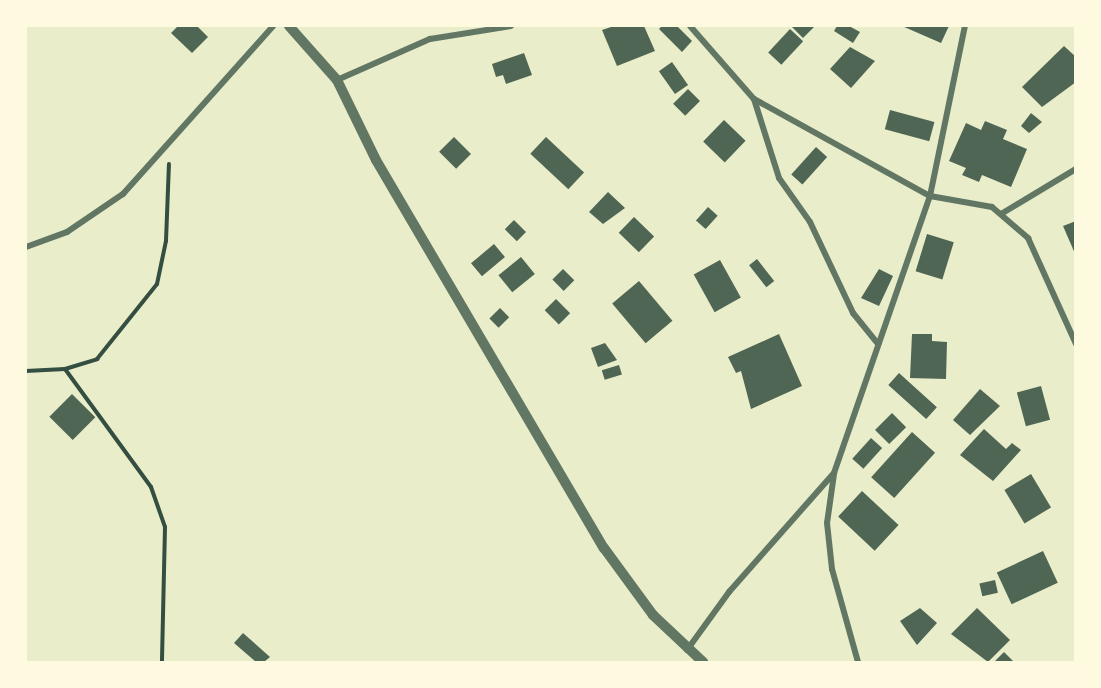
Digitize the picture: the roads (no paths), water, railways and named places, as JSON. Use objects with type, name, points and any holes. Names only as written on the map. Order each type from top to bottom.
[{"type":"street","points":[[26,247],[67,232],[123,194],[273,26]]},
{"type":"street","points":[[288,26],[337,80],[376,159],[604,548],[652,615],[687,651],[703,663]]},
{"type":"street","points":[[337,80],[430,39],[511,26]]},
{"type":"street","points":[[690,26],[754,99],[930,196],[980,202],[1001,214],[1028,238],[1076,344]]},
{"type":"street","points":[[858,663],[832,569],[827,523],[834,473],[930,196],[965,26]]},
{"type":"street","points":[[754,99],[779,177],[810,222],[854,312],[878,344]]},
{"type":"street","points":[[1001,214],[1076,169]]},
{"type":"street","points":[[687,651],[729,592],[834,473]]}]
